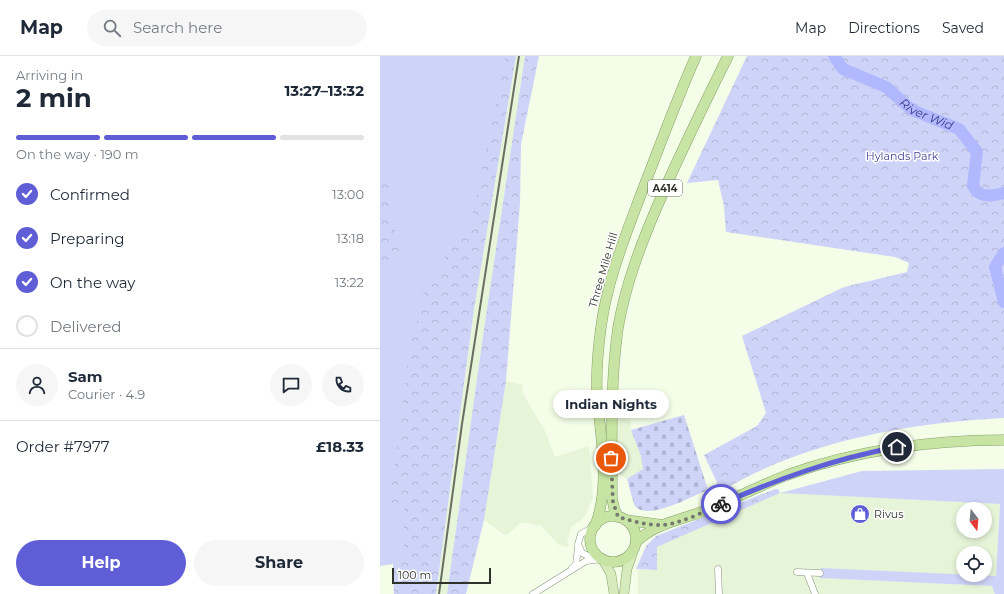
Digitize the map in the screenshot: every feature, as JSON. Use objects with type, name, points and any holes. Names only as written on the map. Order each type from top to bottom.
[{"type":"highway","name":"Three Mile Hill","points":[[594,526],[599,516],[603,483],[597,362],[601,327],[608,291],[627,231],[696,56]]},
{"type":"highway","name":"A414","points":[[634,547],[634,530],[614,508],[612,498],[611,424],[615,357],[626,292],[632,270],[657,207],[728,56]]},
{"type":"highway","points":[[600,559],[610,562],[620,561],[645,534],[663,525],[691,516],[788,475],[849,457],[926,443],[1004,440]]},
{"type":"highway","points":[[594,526],[603,519],[622,518],[663,525]]},
{"type":"highway","name":"A414","points":[[594,526],[590,537],[591,545],[600,559]]},
{"type":"main road","points":[[624,594],[627,569],[634,547]]},
{"type":"main road","points":[[600,559],[611,574],[614,594]]},
{"type":"street","points":[[561,576],[576,565],[578,541],[581,534],[594,526]]},
{"type":"street","points":[[578,548],[586,556],[600,559]]},
{"type":"street","points":[[533,594],[586,561],[600,559]]},
{"type":"street","points":[[718,569],[719,594]]},
{"type":"street","points":[[797,572],[820,573]]},
{"type":"street","points":[[807,573],[815,594]]},
{"type":"shaded area","points":[[516,56],[525,56],[484,329],[447,594],[436,594],[474,309]]},
{"type":"shaded area","points":[[506,381],[523,385],[522,392],[544,429],[555,457],[589,446],[593,498],[584,518],[571,527],[567,543],[569,546],[566,547],[559,545],[541,526],[521,522],[506,536],[484,520]]},
{"type":"shaded area","points":[[627,408],[630,412],[631,430],[641,456],[643,469],[627,479],[620,475],[616,466],[618,413]]},
{"type":"shaded area","points":[[780,493],[960,502],[956,502],[956,538],[992,538],[992,504],[1000,504],[996,576],[992,576],[992,546],[956,546],[956,575],[821,568],[821,578],[992,586],[995,594],[638,594],[638,570],[657,570],[657,547]]},
{"type":"green space","points":[[380,56],[506,56],[438,512],[394,594],[393,564],[380,566]]},
{"type":"green space","points":[[505,56],[516,56],[474,309],[436,594],[394,594],[393,564],[401,559],[404,554],[404,507],[390,506],[391,483],[398,442],[410,345],[427,283],[441,271],[445,256],[452,244],[470,229]]},
{"type":"green space","points":[[525,56],[539,56],[521,144],[520,203],[506,381],[484,520],[466,594],[447,594],[484,329]]},
{"type":"green space","name":"Hylands Park","points":[[747,56],[1004,56],[1004,418],[930,424],[894,430],[822,447],[787,459],[721,491],[704,455],[757,426],[766,413],[742,336],[844,287],[907,272],[909,263],[895,257],[726,232],[724,206],[718,180],[687,183]]},
{"type":"green space","points":[[380,181],[390,185],[392,222],[400,244],[396,262],[385,270],[380,271]]},
{"type":"green space","points":[[684,415],[708,490],[671,506],[650,511],[641,510],[635,506],[627,479],[643,469],[641,456],[631,430]]},
{"type":"green space","points":[[1004,469],[1004,594],[995,594],[992,586],[820,578],[821,568],[956,574],[956,582],[992,582],[992,576],[996,576],[1000,504],[992,504],[992,502],[960,502],[780,493],[862,471]]},
{"type":"green space","points":[[778,489],[780,493],[657,547],[657,570],[636,569],[646,546],[656,536]]},
{"type":"waterway","name":"River Wid","points":[[834,56],[843,69],[886,87],[912,110],[959,129],[977,152],[973,186],[979,193],[987,196],[1004,193]]},
{"type":"waterway","name":"River Wid","points":[[1004,253],[995,267],[1004,302]]},
{"type":"railway","points":[[439,594],[462,424],[519,56]]},
{"type":"way so far","points":[[611,458],[612,498],[614,508],[618,517],[625,520],[663,525],[721,504]]},
{"type":"place","name":"Indian Nights","points":[[611,458]]},
{"type":"place","name":"Rivus","points":[[860,514]]},
{"type":"route","points":[[721,504],[764,484],[808,468],[868,452],[897,447]]}]
